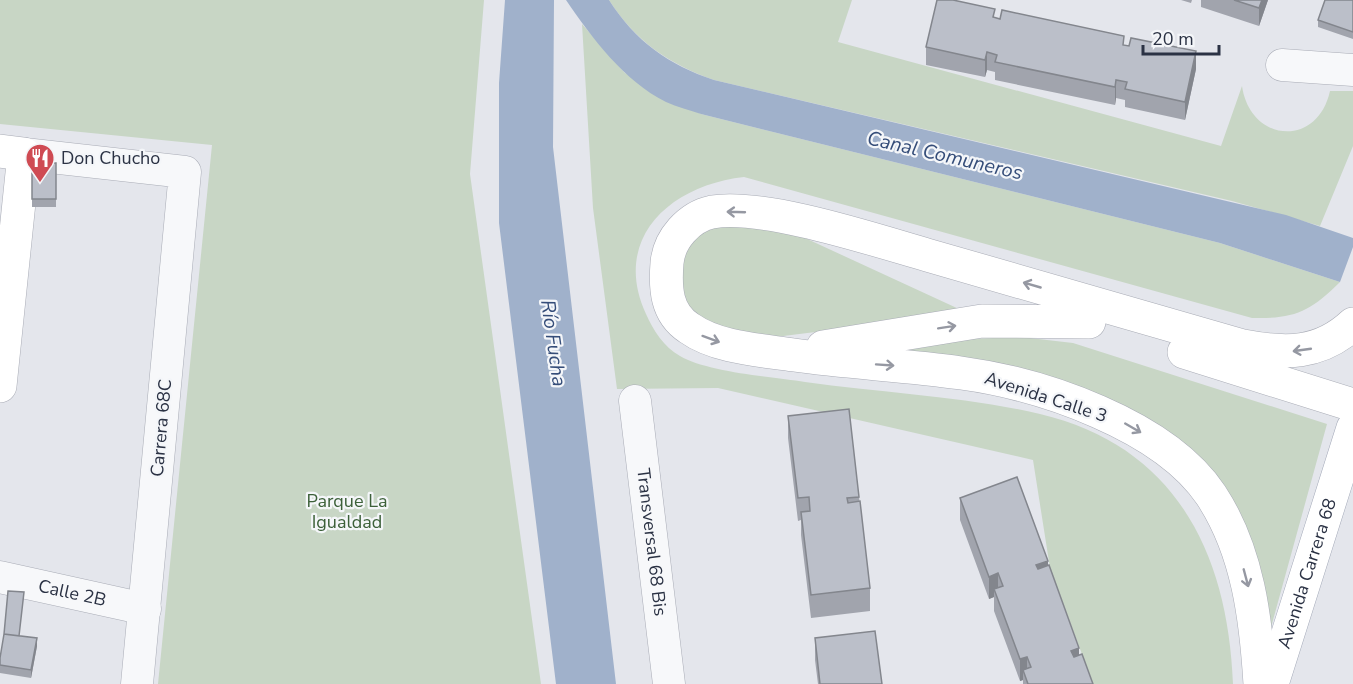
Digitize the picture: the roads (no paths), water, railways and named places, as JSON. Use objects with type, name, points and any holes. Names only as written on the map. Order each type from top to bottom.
[{"type":"main road","points":[[0,386],[12,152]]},
{"type":"main road","name":"Avenida Calle 3","points":[[1260,684],[1253,605],[1246,575],[1226,519],[1210,493],[1190,469],[1161,445],[1128,425],[1083,405],[1007,382],[965,373],[838,361],[764,351],[712,340],[687,328],[672,312],[665,286],[668,256],[676,237],[690,221],[710,212],[753,213],[794,220],[880,242],[1243,346],[1273,351],[1312,349],[1327,344],[1353,324]]},
{"type":"main road","name":"Avenida Calle 3","points":[[794,220],[969,288],[1089,322],[1353,405]]},
{"type":"main road","name":"Avenida Calle 3","points":[[764,351],[808,349],[982,321],[1089,322]]},
{"type":"main road","name":"Avenida Carrera 68","points":[[1272,684],[1353,428]]},
{"type":"street","points":[[1282,65],[1353,70]]},
{"type":"street","name":"Carrera 68C","points":[[12,152],[185,172],[137,684]]},
{"type":"street","name":"Transversal 68 Bis","points":[[635,401],[669,684]]},
{"type":"street","name":"Calle 2B","points":[[0,577],[145,609]]},
{"type":"water","name":"Río Fucha","points":[[505,0],[554,0],[553,147],[616,684],[556,684],[499,223],[499,83]]},
{"type":"water","name":"Canal Comuneros","points":[[566,0],[609,0],[630,28],[654,50],[682,67],[714,80],[1286,215],[1353,238],[1353,247],[1340,282],[1220,243],[701,114],[666,102],[636,83],[598,43]]},
{"type":"place","name":"Don Chucho","points":[[40,184]]},
{"type":"park label","name":"Parque La Igualdad","points":[[347,511]]}]
